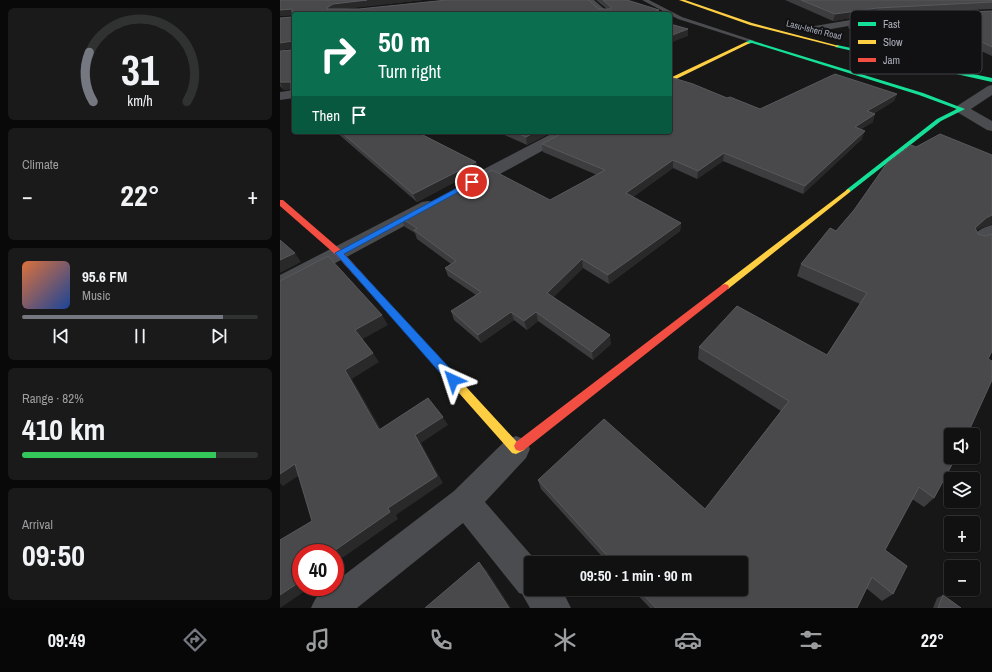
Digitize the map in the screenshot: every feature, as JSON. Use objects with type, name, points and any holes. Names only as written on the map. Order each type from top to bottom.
[{"type":"street","points":[[589,0],[602,12]]},
{"type":"street","name":"Lasu-Isheri Road","points":[[681,0],[740,20],[850,49]]},
{"type":"street","points":[[709,0],[743,11]]},
{"type":"street","name":"Lasu-Isheri Road","points":[[764,18],[850,40]]},
{"type":"street","points":[[809,30],[850,23]]},
{"type":"street","points":[[672,79],[752,41],[850,72]]},
{"type":"street","points":[[858,74],[922,94],[962,109],[992,126]]},
{"type":"street","name":"Lasu-Isheri Road","points":[[963,74],[992,80]]},
{"type":"street","points":[[329,608],[465,502],[516,449],[939,120],[962,109],[992,89]]},
{"type":"street","points":[[280,96],[292,94]]},
{"type":"street","points":[[280,284],[562,134]]},
{"type":"street","points":[[280,202],[339,253],[516,449]]},
{"type":"street","points":[[465,502],[524,573]]},
{"type":"street","points":[[543,596],[553,608]]},
{"type":"lane","points":[[645,0],[668,12]]},
{"type":"lane","points":[[672,14],[680,18],[752,41]]},
{"type":"building","points":[[280,0],[367,0],[333,4],[327,9],[359,9],[447,0],[589,0],[598,9],[611,9],[611,7],[603,0],[627,0],[659,10],[653,12],[292,12],[292,9],[280,10]]},
{"type":"building","points":[[801,0],[992,0],[992,2],[850,10],[850,12],[835,14]]},
{"type":"building","points":[[982,11],[992,11],[992,47],[982,42]]},
{"type":"building","points":[[292,17],[292,41],[280,43],[280,18]]},
{"type":"building","points":[[672,25],[688,29],[672,35]]},
{"type":"building","points":[[292,48],[292,93],[291,82],[280,82],[280,51],[291,50]]},
{"type":"building","points":[[835,74],[897,94],[867,111],[875,114],[855,127],[865,131],[805,186],[724,153],[698,171],[673,160],[626,193],[681,223],[608,275],[582,259],[547,293],[610,335],[592,352],[536,312],[524,321],[511,312],[478,335],[451,311],[481,292],[445,268],[456,261],[414,230],[417,228],[401,218],[492,170],[550,200],[605,170],[542,144],[560,134],[672,134],[672,78],[693,84],[727,98],[730,97],[760,109]]},
{"type":"building","points":[[343,134],[421,134],[476,162],[413,194]]},
{"type":"building","points":[[519,134],[531,134],[526,137]]},
{"type":"building","points":[[940,134],[992,155],[992,215],[986,218],[975,228],[978,234],[985,236],[992,234],[992,351],[988,359],[992,361],[992,380],[970,428],[944,428],[944,464],[952,464],[948,472],[944,472],[944,479],[934,498],[919,487],[885,550],[907,566],[893,594],[872,577],[857,608],[656,608],[645,596],[748,596],[748,556],[608,556],[538,480],[604,419],[705,509],[789,401],[699,347],[737,306],[827,355],[867,293],[801,264],[830,228],[836,231],[854,210],[887,163],[911,145],[916,147]]},
{"type":"building","points":[[280,240],[295,253],[280,260]]},
{"type":"building","points":[[328,256],[382,315],[355,330],[373,353],[345,370],[379,430],[428,398],[443,417],[415,435],[437,476],[388,508],[390,512],[344,544],[292,544],[292,587],[280,595],[280,540],[312,521],[295,464],[280,474],[280,281]]},
{"type":"building","points":[[479,562],[509,608],[425,608]]},
{"type":"building","points":[[943,595],[961,608],[938,608]]},
{"type":"traffic: fast","points":[[748,43],[752,41],[850,72]]},
{"type":"traffic: fast","points":[[837,46],[850,49]]},
{"type":"traffic: fast","points":[[848,191],[939,120],[962,109],[921,94],[857,74]]},
{"type":"traffic: fast","points":[[965,74],[992,80]]},
{"type":"traffic: slow","points":[[681,0],[751,24],[837,46]]},
{"type":"traffic: slow","points":[[672,79],[748,43]]},
{"type":"traffic: slow","points":[[725,287],[848,191]]},
{"type":"traffic: slow","points":[[385,304],[516,449],[520,446]]},
{"type":"traffic: jam","points":[[280,202],[339,253],[385,304]]},
{"type":"traffic: jam","points":[[520,446],[725,287]]},
{"type":"route","points":[[453,380],[339,253],[472,182]]}]
